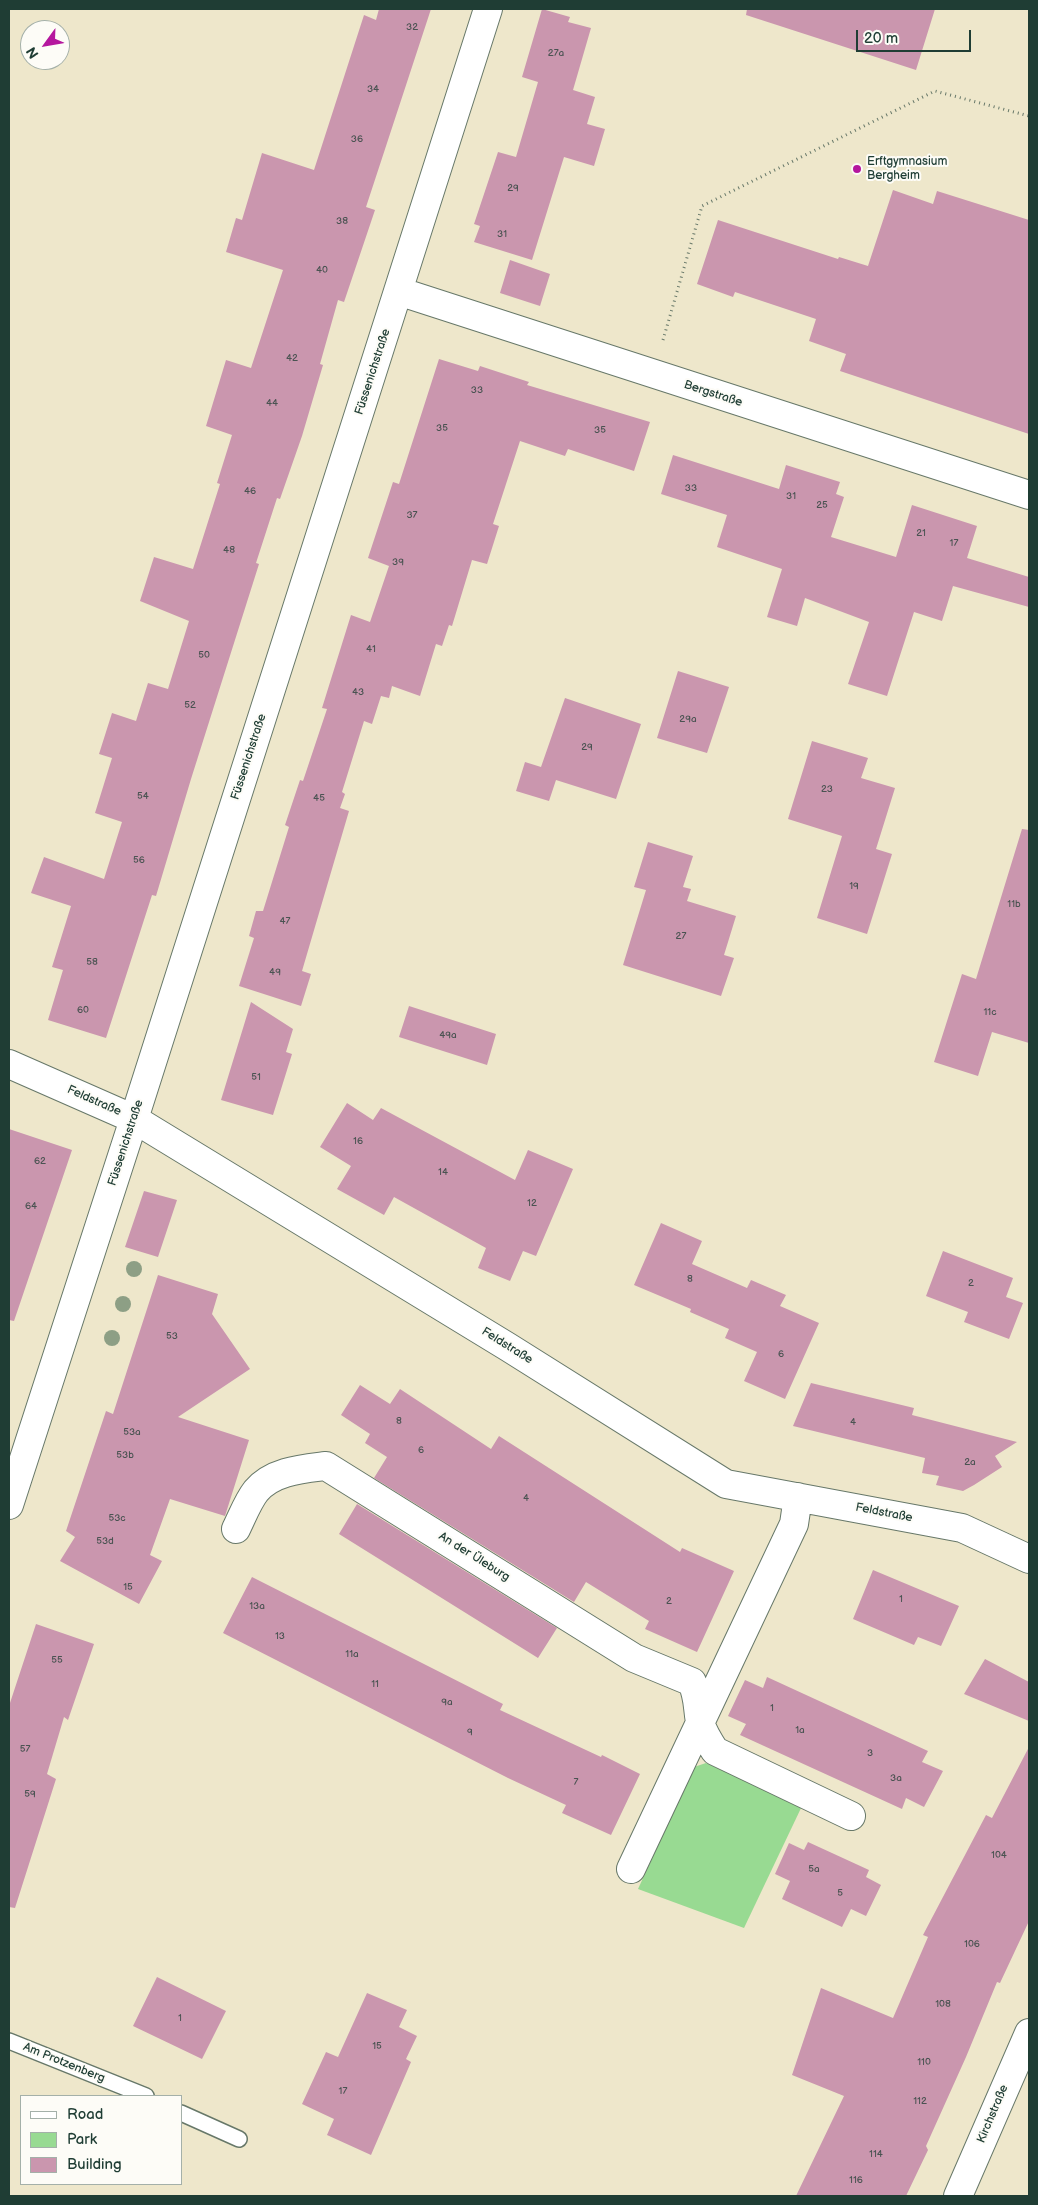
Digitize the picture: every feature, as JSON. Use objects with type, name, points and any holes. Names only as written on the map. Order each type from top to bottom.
[{"type":"street","name":"Füssenichstraße","points":[[9,1506],[488,9]]},
{"type":"street","name":"Bergstraße","points":[[398,291],[1029,495]]},
{"type":"street","name":"Feldstraße","points":[[9,1064],[134,1119],[499,1342],[726,1484],[962,1528],[1029,1559]]},
{"type":"street","name":"An der Üleburg","points":[[236,1530],[256,1491],[269,1479],[289,1472],[326,1466],[634,1658],[692,1682],[699,1698],[700,1723],[706,1738],[715,1751],[851,1816]]},
{"type":"street","name":"An der Üleburg","points":[[631,1869],[794,1524],[798,1497]]},
{"type":"street","name":"Kirchstraße","points":[[958,2196],[1029,2033]]},
{"type":"lane","name":"Am Protzenberg","points":[[9,2042],[143,2095]]},
{"type":"lane","points":[[182,2112],[239,2139]]},
{"type":"path","points":[[653,375],[702,206],[936,91],[1029,116]]},
{"type":"green space","points":[[706,1763],[802,1806],[744,1928],[638,1889],[694,1767]]},
{"type":"building","points":[[379,9],[431,9],[366,207],[375,210],[344,302],[338,300],[320,364],[323,365],[302,436],[280,499],[277,498],[256,563],[259,564],[156,896],[152,895],[106,1038],[48,1020],[63,970],[52,967],[71,906],[31,893],[44,857],[104,879],[122,822],[95,813],[112,758],[99,754],[112,713],[136,721],[148,683],[168,689],[189,621],[140,601],[154,557],[193,569],[220,484],[217,483],[232,435],[206,426],[226,360],[251,368],[283,270],[226,252],[236,218],[242,220],[262,153],[314,170],[364,15],[376,20]]},
{"type":"building","points":[[542,9],[570,17],[568,22],[591,28],[573,90],[595,97],[587,124],[605,129],[594,166],[564,157],[532,260],[474,242],[480,226],[474,224],[498,152],[516,157],[538,82],[522,77]]},
{"type":"building","points":[[747,9],[935,9],[916,70],[746,15]]},
{"type":"building","points":[[893,190],[933,204],[937,191],[1029,220],[1029,434],[840,371],[846,354],[809,341],[816,319],[735,292],[733,297],[697,284],[718,220],[838,259],[839,257],[868,266]]},
{"type":"building","points":[[510,260],[550,274],[540,306],[500,293]]},
{"type":"building","points":[[439,359],[478,371],[480,366],[529,382],[527,385],[650,422],[634,471],[568,449],[565,456],[520,441],[493,524],[499,526],[487,564],[472,560],[452,626],[449,625],[442,646],[436,644],[420,696],[392,686],[389,698],[381,696],[372,724],[364,721],[342,792],[345,794],[340,808],[349,811],[302,971],[311,974],[301,1006],[239,986],[254,938],[249,936],[256,911],[263,911],[289,827],[285,825],[300,780],[303,781],[327,709],[322,708],[351,615],[370,622],[389,566],[368,558],[393,482],[399,484]]},
{"type":"building","points":[[673,455],[779,489],[786,465],[840,482],[836,494],[844,497],[831,537],[896,557],[912,505],[977,526],[967,558],[1029,577],[1029,607],[953,586],[942,621],[914,612],[887,696],[848,684],[869,622],[805,598],[797,626],[767,617],[782,569],[717,547],[727,515],[661,494]]},
{"type":"building","points":[[678,671],[729,687],[707,753],[657,738]]},
{"type":"building","points":[[565,698],[641,724],[616,799],[556,780],[549,801],[516,791],[525,762],[541,767]]},
{"type":"building","points":[[812,741],[868,758],[861,778],[895,788],[876,849],[892,854],[867,934],[817,918],[842,836],[788,819]]},
{"type":"building","points":[[1022,829],[1029,830],[1029,1043],[992,1032],[978,1076],[934,1062],[962,974],[976,979]]},
{"type":"building","points":[[648,842],[693,856],[683,887],[691,889],[687,901],[736,916],[724,955],[734,958],[721,996],[623,965],[646,890],[634,887]]},
{"type":"building","points":[[251,1002],[293,1029],[286,1052],[292,1054],[273,1115],[221,1100]]},
{"type":"building","points":[[409,1006],[496,1034],[487,1065],[399,1037]]},
{"type":"building","points":[[347,1103],[373,1120],[381,1108],[515,1180],[528,1150],[573,1169],[536,1256],[523,1251],[510,1281],[478,1268],[486,1248],[394,1197],[384,1215],[337,1189],[351,1166],[320,1147]]},
{"type":"building","points":[[9,1129],[72,1150],[14,1321],[9,1320]]},
{"type":"building","points":[[144,1191],[177,1200],[158,1257],[125,1247]]},
{"type":"building","points":[[661,1223],[702,1241],[692,1264],[747,1288],[751,1280],[786,1295],[780,1306],[819,1323],[785,1399],[744,1381],[757,1352],[725,1338],[729,1329],[690,1312],[691,1309],[634,1285]]},
{"type":"building","points":[[943,1251],[1013,1278],[1006,1297],[1023,1303],[1009,1339],[964,1322],[968,1312],[926,1296]]},
{"type":"building","points":[[158,1275],[218,1294],[212,1314],[250,1369],[178,1417],[249,1440],[225,1516],[170,1499],[150,1555],[162,1561],[139,1604],[60,1561],[75,1537],[66,1531],[106,1411],[113,1414]]},
{"type":"building","points":[[811,1383],[914,1408],[912,1415],[1017,1442],[995,1456],[1002,1467],[963,1491],[936,1485],[939,1476],[922,1473],[925,1458],[793,1426]]},
{"type":"building","points":[[360,1385],[390,1404],[400,1389],[491,1449],[499,1436],[680,1552],[682,1548],[734,1571],[697,1652],[645,1629],[649,1621],[586,1582],[574,1602],[374,1478],[387,1457],[365,1443],[370,1434],[341,1415]]},
{"type":"building","points":[[357,1504],[557,1628],[538,1658],[339,1534]]},
{"type":"building","points":[[873,1570],[959,1606],[941,1646],[918,1637],[914,1645],[853,1619]]},
{"type":"building","points":[[252,1577],[503,1704],[500,1710],[640,1774],[611,1835],[562,1813],[566,1805],[508,1778],[223,1633]]},
{"type":"building","points":[[36,1624],[94,1644],[68,1720],[64,1717],[47,1774],[56,1779],[15,1908],[9,1907],[9,1706]]},
{"type":"building","points":[[985,1659],[1029,1682],[1029,1721],[964,1694]]},
{"type":"building","points":[[767,1677],[928,1751],[922,1762],[943,1771],[924,1807],[906,1798],[902,1809],[740,1735],[746,1724],[728,1716],[745,1680],[763,1688]]},
{"type":"building","points":[[1029,1747],[1029,1921],[1000,1983],[997,1982],[926,2146],[928,2150],[906,2196],[796,2196],[844,2096],[792,2075],[821,1988],[893,2018],[928,1937],[923,1935],[986,1815],[992,1818]]},
{"type":"building","points":[[808,1842],[869,1870],[866,1877],[881,1885],[866,1916],[851,1909],[842,1927],[782,1899],[790,1881],[775,1874],[789,1843],[804,1850]]},
{"type":"building","points":[[157,1977],[226,2011],[202,2059],[133,2026]]},
{"type":"building","points":[[367,1993],[407,2010],[399,2027],[417,2036],[406,2059],[411,2062],[371,2155],[327,2135],[334,2119],[302,2104],[326,2052],[338,2057]]},
{"type":"place","name":"Erftgymnasium Bergheim","points":[[857,169]]}]
